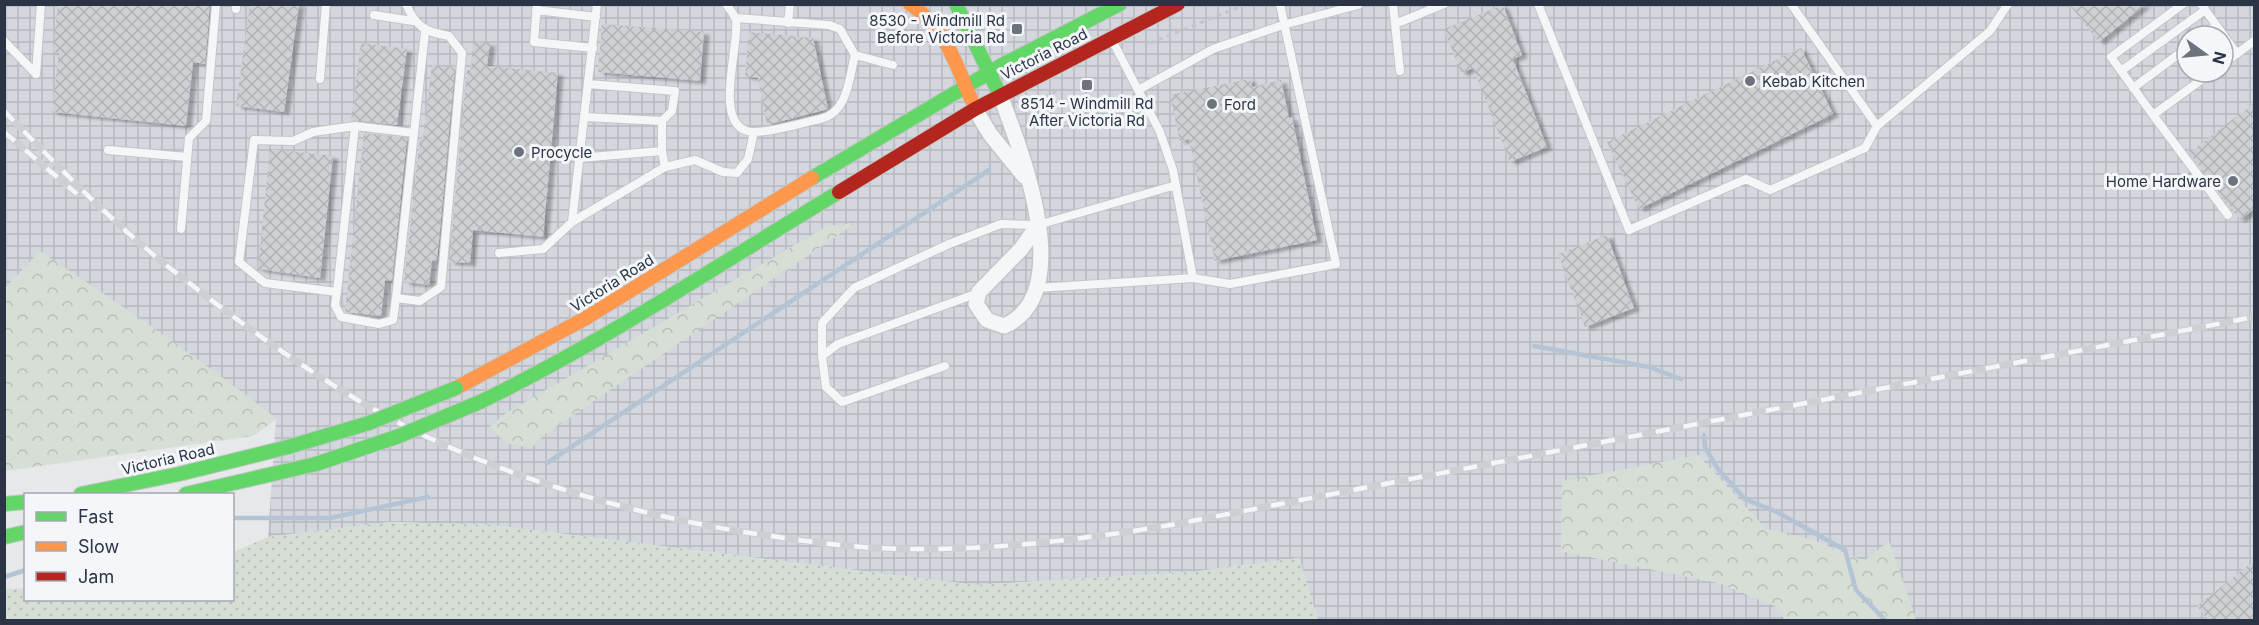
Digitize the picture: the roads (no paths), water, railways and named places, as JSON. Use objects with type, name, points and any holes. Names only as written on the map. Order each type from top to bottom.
[{"type":"main road","points":[[910,4],[927,14],[943,33],[975,109]]},
{"type":"main road","points":[[956,4],[1000,95]]},
{"type":"main road","name":"Victoria Road","points":[[90,493],[288,447],[369,423],[456,388],[502,366],[594,314],[988,72],[1120,4]]},
{"type":"main road","name":"Victoria Road","points":[[194,493],[316,464],[399,436],[480,402],[538,372],[718,267],[975,109],[1178,4]]},
{"type":"main road","points":[[4,504],[24,502]]},
{"type":"main road","points":[[4,511],[24,507]]},
{"type":"main road","points":[[4,537],[24,532]]},
{"type":"street","points":[[1000,95],[1028,180],[1038,225],[1041,255],[1037,288],[1030,307],[1018,320],[1004,326],[987,320],[976,304],[979,292],[1021,249],[1038,225]]},
{"type":"street","points":[[975,109],[990,134],[1028,180]]},
{"type":"lane","points":[[4,41],[36,74],[41,4]]},
{"type":"lane","points":[[181,229],[189,138],[206,121],[216,4]]},
{"type":"lane","points":[[320,79],[326,4]]},
{"type":"lane","points":[[396,298],[420,301],[441,287],[462,53],[449,36],[425,32],[413,21],[406,4]]},
{"type":"lane","points":[[572,222],[597,4]]},
{"type":"lane","points":[[726,4],[736,18],[730,102],[733,121],[742,130],[754,132],[825,118],[837,111],[843,102],[855,55],[840,29],[829,25],[736,18]]},
{"type":"lane","points":[[788,23],[790,4]]},
{"type":"lane","points":[[1037,288],[1193,278],[1230,284],[1336,264],[1280,4]]},
{"type":"lane","points":[[1393,4],[1400,71]]},
{"type":"lane","points":[[1395,24],[1444,4]]},
{"type":"lane","points":[[1538,4],[1629,230],[1746,179],[1770,190],[1865,148],[1877,126],[1990,31],[2008,4]]},
{"type":"lane","points":[[1791,4],[1877,126]]},
{"type":"lane","points":[[2183,4],[2110,57],[2228,215]]},
{"type":"lane","points":[[1140,88],[1213,49],[1358,5]]},
{"type":"lane","points":[[593,48],[534,42],[536,7],[596,17]]},
{"type":"lane","points":[[2121,71],[2203,7],[2215,24]]},
{"type":"lane","points":[[374,15],[413,21]]},
{"type":"lane","points":[[355,126],[335,305],[341,317],[379,324],[393,320],[425,32]]},
{"type":"lane","points":[[1111,38],[1140,88],[1160,132],[1176,185],[1193,278]]},
{"type":"lane","points":[[2235,51],[2237,54],[2254,41]]},
{"type":"lane","points":[[855,55],[893,65]]},
{"type":"lane","points":[[2133,88],[2175,57]]},
{"type":"lane","points":[[588,84],[675,91],[672,111],[662,122],[662,151],[665,167]]},
{"type":"lane","points":[[2153,116],[2196,84]]},
{"type":"lane","points":[[584,117],[662,122]]},
{"type":"lane","points":[[337,292],[265,282],[239,262],[254,140],[293,141],[313,132],[355,126],[414,133]]},
{"type":"lane","points":[[499,253],[543,249],[572,222],[665,167],[694,160],[723,172],[737,173],[748,159],[754,132]]},
{"type":"lane","points":[[108,150],[187,157]]},
{"type":"lane","points":[[579,158],[662,151]]},
{"type":"lane","points":[[945,366],[842,402],[826,387],[822,356],[822,323],[854,288],[948,244],[1001,224],[1038,225],[1176,185]]},
{"type":"lane","points":[[822,356],[838,344],[979,292]]},
{"type":"waterway","points":[[547,463],[989,170]]},
{"type":"waterway","points":[[1534,346],[1649,367],[1681,379]]},
{"type":"waterway","points":[[1704,435],[1705,447],[1718,469],[1745,499],[1777,512],[1845,550],[1856,590],[1885,620]]},
{"type":"waterway","points":[[234,518],[330,518],[428,497]]},
{"type":"waterway","points":[[4,577],[24,571]]},
{"type":"railway","points":[[4,111],[108,215],[175,272],[239,321],[307,368],[341,390],[413,430],[484,462],[520,475],[630,508],[743,532],[848,546],[890,549],[1009,546],[1171,525],[2254,317]]},
{"type":"railway","points":[[4,132],[77,194]]},
{"type":"place","name":"8530 - Windmill Rd Before Victoria Rd","points":[[1017,29]]},
{"type":"place","name":"Kebab Kitchen","points":[[1750,81]]},
{"type":"place","name":"8514 - Windmill Rd After Victoria Rd","points":[[1087,85]]},
{"type":"place","name":"Ford","points":[[1212,104]]},
{"type":"place","name":"Procycle","points":[[519,152]]},
{"type":"place","name":"Home Hardware","points":[[2233,181]]}]
